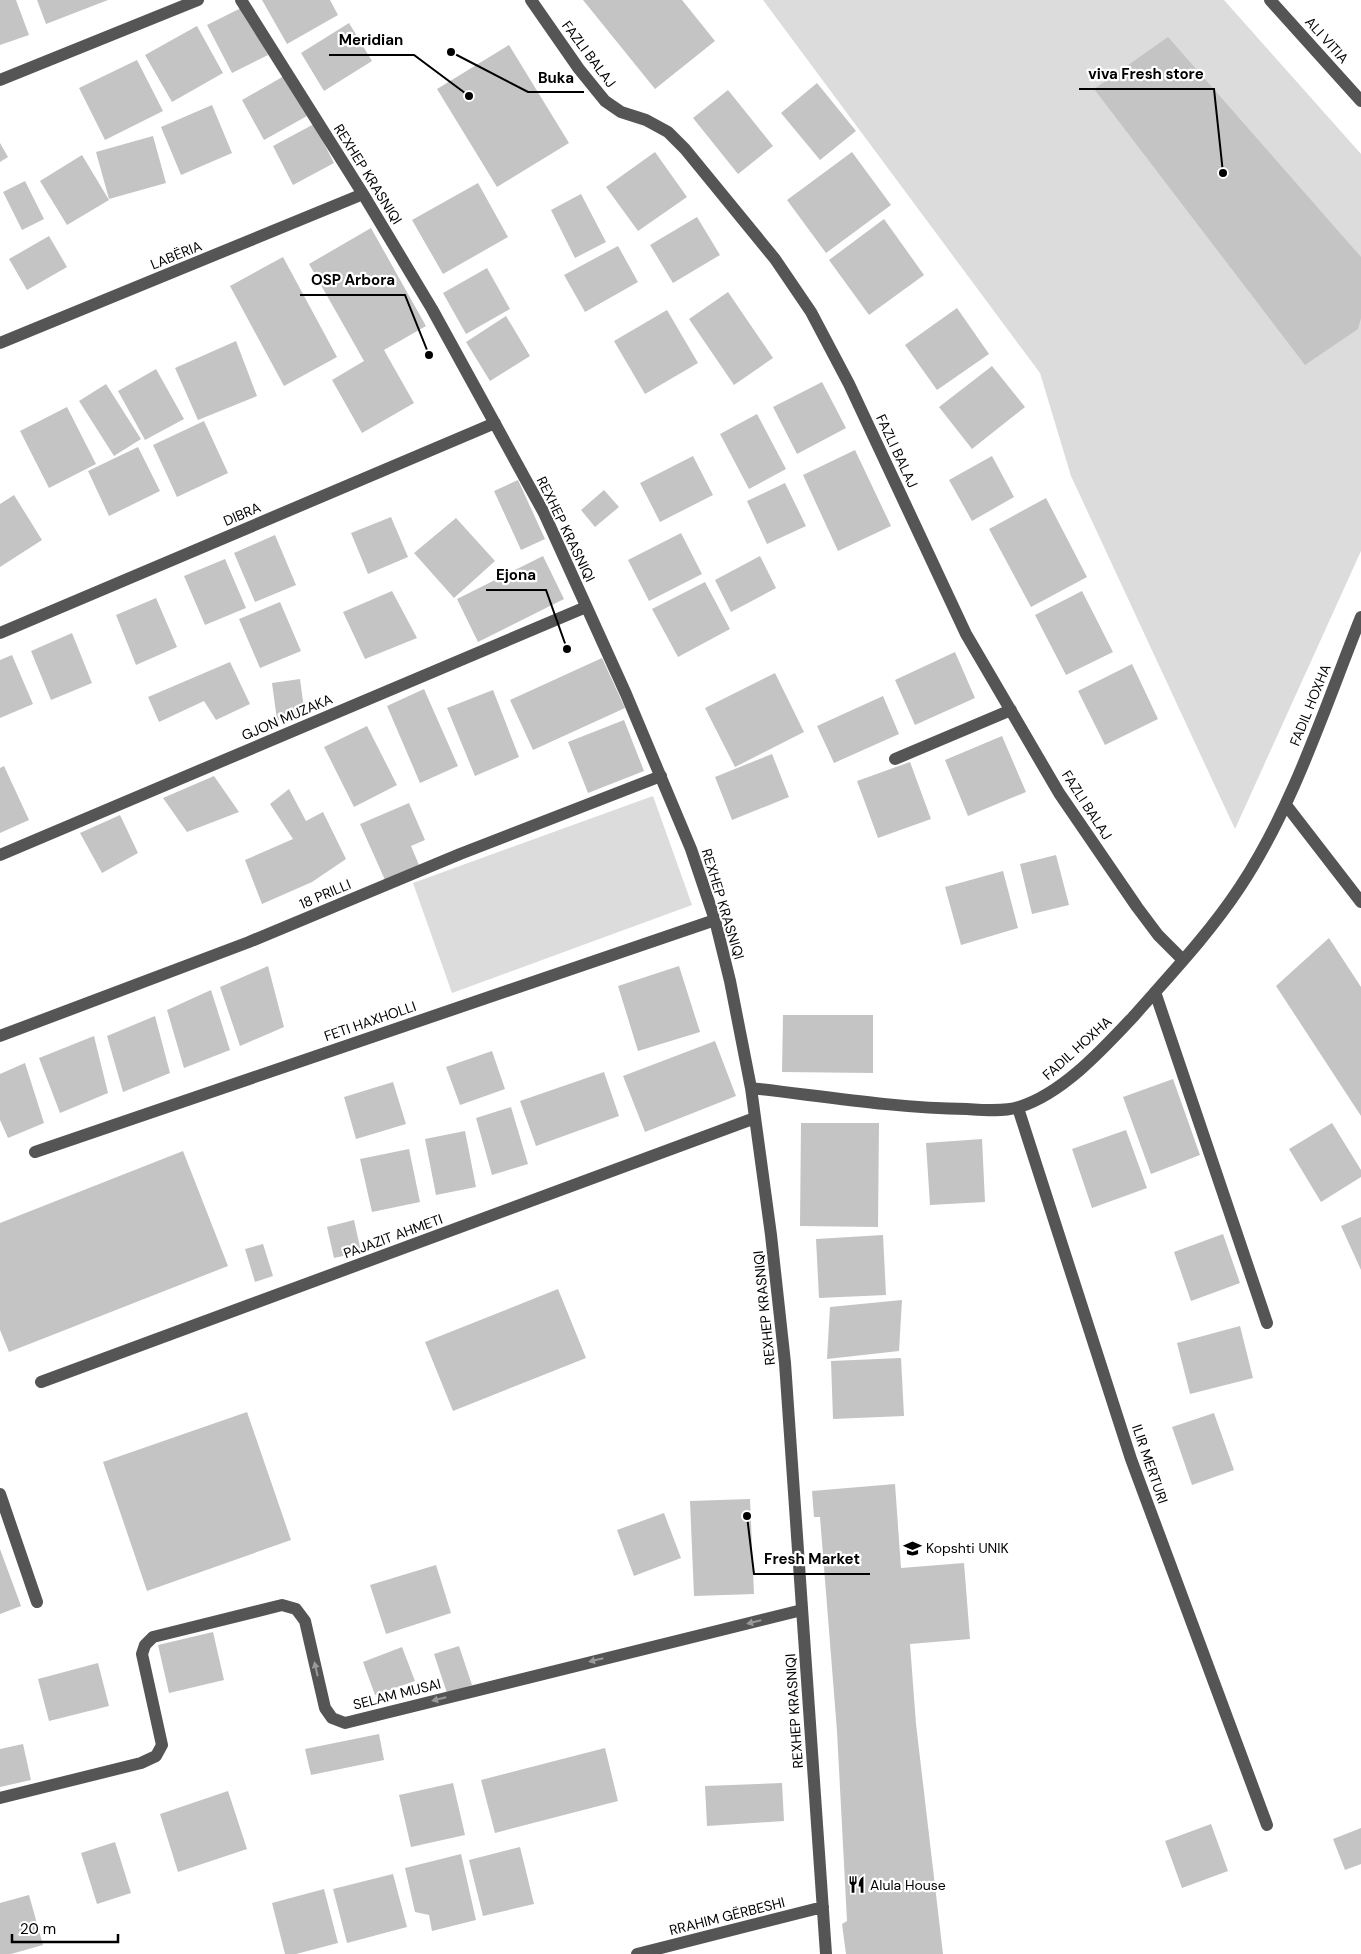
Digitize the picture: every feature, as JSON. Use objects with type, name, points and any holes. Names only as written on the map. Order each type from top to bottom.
[{"type":"street","points":[[0,80],[198,0]]},
{"type":"street","name":"REXHEP KRASNIQI","points":[[241,0],[363,194],[432,309],[544,513],[661,776],[691,849],[715,920],[730,981],[751,1088],[771,1235],[784,1362],[826,1954]]},
{"type":"street","name":"FAZLI BALAJ","points":[[531,0],[579,69],[605,101],[621,112],[646,120],[668,132],[685,149],[774,259],[811,312],[849,384],[966,634],[1059,792],[1114,875],[1158,935],[1183,960]]},
{"type":"street","name":"ALI VITIA","points":[[1270,0],[1361,101]]},
{"type":"street","name":"LABËRIA","points":[[0,343],[363,194]]},
{"type":"street","name":"DIBRA","points":[[0,633],[495,423]]},
{"type":"street","name":"GJON MUZAKA","points":[[0,855],[586,607]]},
{"type":"street","name":"FADIL HOXHA","points":[[751,1088],[940,1108],[986,1110],[1018,1108],[1049,1093],[1075,1073],[1111,1040],[1156,992],[1214,924],[1241,886],[1286,805],[1361,617]]},
{"type":"street","points":[[895,759],[1011,710]]},
{"type":"street","name":"18 PRILLI","points":[[0,1036],[249,942],[460,854],[661,776]]},
{"type":"street","points":[[1286,805],[1361,902]]},
{"type":"street","name":"FETI HAXHOLLI","points":[[35,1152],[715,920]]},
{"type":"street","points":[[1156,992],[1267,1324]]},
{"type":"street","name":"ILIR MERTURI","points":[[1018,1108],[1132,1459],[1267,1825]]},
{"type":"street","name":"PAJAZIT AHMETI","points":[[41,1382],[755,1118]]},
{"type":"street","points":[[0,1494],[37,1602]]},
{"type":"street","name":"SELAM MUSAI","points":[[0,1798],[142,1763],[156,1756],[162,1745],[142,1654],[145,1644],[153,1638],[282,1605],[296,1609],[305,1620],[325,1708],[332,1718],[345,1722],[802,1610]]},
{"type":"street","name":"RRAHIM GËRBESHI","points":[[637,1954],[823,1907]]},
{"type":"shaded area","points":[[763,0],[1224,0],[1361,154],[1361,551],[1235,829],[1071,476],[1040,373]]},
{"type":"shaded area","points":[[653,796],[692,905],[452,993],[413,883]]},
{"type":"building","points":[[0,0],[16,0],[29,35],[0,45]]},
{"type":"building","points":[[37,0],[108,0],[46,24]]},
{"type":"building","points":[[262,0],[330,0],[338,15],[287,44]]},
{"type":"building","points":[[583,0],[682,0],[715,41],[655,89]]},
{"type":"building","points":[[243,7],[268,55],[232,73],[207,25]]},
{"type":"building","points":[[349,23],[372,61],[324,91],[301,53]]},
{"type":"building","points":[[197,26],[223,73],[172,102],[145,55]]},
{"type":"building","points":[[1168,37],[1361,257],[1361,318],[1358,329],[1305,365],[1094,89]]},
{"type":"building","points":[[509,45],[569,143],[497,187],[437,89]]},
{"type":"building","points":[[137,60],[163,111],[105,140],[79,88]]},
{"type":"building","points":[[284,76],[307,116],[264,140],[242,100]]},
{"type":"building","points":[[817,83],[856,131],[820,160],[781,113]]},
{"type":"building","points":[[728,90],[773,146],[738,174],[693,118]]},
{"type":"building","points":[[212,105],[232,153],[181,175],[161,127]]},
{"type":"building","points":[[314,124],[334,163],[293,185],[273,146]]},
{"type":"building","points":[[153,136],[166,183],[109,199],[96,152]]},
{"type":"building","points":[[0,143],[8,157],[0,162]]},
{"type":"building","points":[[655,152],[687,197],[638,231],[606,187]]},
{"type":"building","points":[[852,152],[891,205],[826,253],[787,200]]},
{"type":"building","points":[[82,155],[109,200],[67,225],[40,181]]},
{"type":"building","points":[[25,181],[44,219],[22,230],[3,192]]},
{"type":"building","points":[[478,183],[508,237],[443,274],[412,220]]},
{"type":"building","points":[[581,194],[606,242],[575,258],[551,210]]},
{"type":"building","points":[[697,217],[720,255],[673,283],[650,245]]},
{"type":"building","points":[[884,219],[924,275],[869,315],[829,260]]},
{"type":"building","points":[[371,228],[426,326],[384,350],[414,403],[362,433],[332,380],[364,361],[309,264]]},
{"type":"building","points":[[49,236],[67,267],[27,290],[9,259]]},
{"type":"building","points":[[618,246],[638,282],[585,312],[564,275]]},
{"type":"building","points":[[283,257],[337,357],[284,386],[230,286]]},
{"type":"building","points":[[487,268],[510,309],[466,334],[443,293]]},
{"type":"building","points":[[728,292],[773,358],[734,385],[689,319]]},
{"type":"building","points":[[957,308],[989,354],[937,390],[905,345]]},
{"type":"building","points":[[667,310],[698,363],[645,394],[614,341]]},
{"type":"building","points":[[506,316],[530,356],[490,381],[466,342]]},
{"type":"building","points":[[236,341],[257,396],[198,420],[175,368]]},
{"type":"building","points":[[992,366],[1025,407],[972,449],[939,407]]},
{"type":"building","points":[[156,369],[184,419],[145,440],[118,391]]},
{"type":"building","points":[[822,382],[846,428],[797,454],[773,407]]},
{"type":"building","points":[[106,384],[141,439],[114,456],[79,401]]},
{"type":"building","points":[[67,407],[96,464],[49,488],[20,431]]},
{"type":"building","points":[[757,414],[786,469],[749,489],[720,434]]},
{"type":"building","points":[[204,421],[228,473],[177,497],[153,445]]},
{"type":"building","points":[[138,447],[160,491],[109,516],[88,471]]},
{"type":"building","points":[[855,450],[891,526],[838,551],[803,475]]},
{"type":"building","points":[[693,456],[713,495],[660,522],[640,483]]},
{"type":"building","points":[[992,456],[1014,497],[972,521],[949,480]]},
{"type":"building","points":[[518,480],[545,539],[521,550],[494,491]]},
{"type":"building","points":[[785,483],[806,526],[767,544],[747,501]]},
{"type":"building","points":[[604,490],[619,507],[595,527],[581,510]]},
{"type":"building","points":[[14,495],[42,540],[0,567],[0,504]]},
{"type":"building","points":[[1046,498],[1087,577],[1031,607],[989,529]]},
{"type":"building","points":[[391,517],[408,557],[368,574],[351,533]]},
{"type":"building","points":[[456,518],[495,561],[454,598],[414,553]]},
{"type":"building","points":[[681,533],[702,574],[649,601],[628,560]]},
{"type":"building","points":[[275,535],[296,585],[255,602],[234,553]]},
{"type":"building","points":[[543,556],[564,599],[478,642],[457,599]]},
{"type":"building","points":[[760,556],[776,588],[731,612],[715,580]]},
{"type":"building","points":[[225,559],[246,608],[205,625],[184,576]]},
{"type":"building","points":[[705,582],[730,629],[678,657],[652,609]]},
{"type":"building","points":[[392,591],[417,638],[365,659],[343,612]]},
{"type":"building","points":[[1082,591],[1113,652],[1066,675],[1035,615]]},
{"type":"building","points":[[156,598],[177,647],[136,665],[116,615]]},
{"type":"building","points":[[280,602],[301,651],[260,668],[239,619]]},
{"type":"building","points":[[72,633],[92,683],[51,700],[31,651]]},
{"type":"building","points":[[955,652],[975,698],[915,725],[895,680]]},
{"type":"building","points":[[12,655],[33,704],[0,718],[0,660]]},
{"type":"building","points":[[602,658],[625,708],[533,750],[510,700]]},
{"type":"building","points":[[230,662],[250,704],[216,720],[204,701],[159,722],[148,697]]},
{"type":"building","points":[[1132,664],[1158,719],[1105,745],[1078,691]]},
{"type":"building","points":[[775,673],[804,732],[735,767],[705,708]]},
{"type":"building","points":[[300,679],[305,716],[277,720],[272,683]]},
{"type":"building","points":[[424,689],[458,766],[420,783],[387,706]]},
{"type":"building","points":[[493,690],[519,757],[475,776],[447,708]]},
{"type":"building","points":[[883,696],[899,734],[834,763],[817,726]]},
{"type":"building","points":[[624,720],[644,771],[588,793],[568,742]]},
{"type":"building","points":[[367,726],[397,785],[354,807],[324,747]]},
{"type":"building","points":[[1002,736],[1026,792],[968,816],[945,760]]},
{"type":"building","points":[[772,754],[789,797],[732,820],[715,777]]},
{"type":"building","points":[[910,762],[931,819],[878,838],[857,781]]},
{"type":"building","points":[[4,766],[29,820],[0,833],[0,768]]},
{"type":"building","points":[[214,776],[239,812],[187,832],[163,798]]},
{"type":"building","points":[[289,789],[306,821],[323,812],[346,859],[312,882],[262,904],[245,860],[293,839],[270,804]]},
{"type":"building","points":[[409,803],[425,840],[411,846],[419,865],[385,880],[360,824]]},
{"type":"building","points":[[120,815],[138,853],[102,873],[80,833]]},
{"type":"building","points":[[1056,855],[1069,905],[1032,914],[1020,864]]},
{"type":"building","points":[[1003,871],[1018,928],[961,945],[945,887]]},
{"type":"building","points":[[1329,938],[1361,987],[1361,1116],[1276,986]]},
{"type":"building","points":[[268,966],[284,1027],[240,1046],[220,987]]},
{"type":"building","points":[[679,966],[700,1032],[638,1051],[618,986]]},
{"type":"building","points":[[211,990],[230,1050],[184,1068],[167,1010]]},
{"type":"building","points":[[783,1015],[873,1015],[873,1073],[782,1072]]},
{"type":"building","points":[[155,1016],[170,1073],[123,1092],[107,1036]]},
{"type":"building","points":[[94,1036],[108,1093],[60,1113],[39,1058]]},
{"type":"building","points":[[715,1041],[736,1096],[645,1132],[623,1076]]},
{"type":"building","points":[[492,1051],[505,1089],[460,1105],[446,1067]]},
{"type":"building","points":[[25,1063],[44,1123],[8,1138],[0,1120],[0,1074]]},
{"type":"building","points":[[604,1072],[619,1116],[536,1146],[520,1101]]},
{"type":"building","points":[[1173,1079],[1200,1155],[1151,1174],[1123,1097]]},
{"type":"building","points":[[393,1082],[406,1124],[356,1139],[344,1097]]},
{"type":"building","points":[[511,1107],[528,1164],[492,1175],[476,1118]]},
{"type":"building","points":[[801,1123],[879,1123],[878,1227],[800,1226]]},
{"type":"building","points":[[1332,1123],[1361,1170],[1361,1177],[1321,1202],[1289,1149]]},
{"type":"building","points":[[1126,1130],[1147,1188],[1092,1208],[1072,1149]]},
{"type":"building","points":[[465,1131],[476,1187],[436,1195],[425,1139]]},
{"type":"building","points":[[982,1139],[985,1202],[930,1205],[926,1143]]},
{"type":"building","points":[[409,1149],[420,1202],[372,1212],[360,1159]]},
{"type":"building","points":[[183,1151],[228,1266],[9,1352],[0,1330],[0,1223]]},
{"type":"building","points":[[1361,1217],[1361,1270],[1341,1226]]},
{"type":"building","points":[[354,1220],[361,1252],[334,1258],[327,1227]]},
{"type":"building","points":[[1223,1234],[1240,1283],[1191,1301],[1174,1252]]},
{"type":"building","points":[[883,1235],[886,1295],[819,1298],[816,1239]]},
{"type":"building","points":[[263,1244],[273,1276],[255,1282],[245,1249]]},
{"type":"building","points":[[558,1289],[586,1358],[453,1411],[425,1342]]},
{"type":"building","points":[[902,1300],[899,1351],[827,1359],[830,1307]]},
{"type":"building","points":[[1240,1326],[1253,1378],[1190,1394],[1177,1343]]},
{"type":"building","points":[[901,1358],[904,1416],[833,1419],[831,1361]]},
{"type":"building","points":[[247,1412],[291,1540],[147,1591],[103,1462]]},
{"type":"building","points":[[1214,1413],[1234,1470],[1192,1485],[1172,1427]]},
{"type":"building","points":[[895,1484],[901,1568],[964,1563],[970,1639],[910,1644],[916,1724],[943,1954],[846,1954],[842,1924],[847,1921],[837,1731],[820,1517],[814,1517],[812,1491]]},
{"type":"building","points":[[750,1499],[754,1594],[694,1596],[690,1501]]},
{"type":"building","points":[[664,1513],[681,1558],[634,1576],[617,1530]]},
{"type":"building","points":[[0,1549],[21,1606],[0,1614]]},
{"type":"building","points":[[436,1565],[451,1613],[386,1634],[370,1585]]},
{"type":"building","points":[[213,1632],[224,1680],[169,1693],[158,1645]]},
{"type":"building","points":[[459,1646],[472,1685],[447,1693],[434,1654]]},
{"type":"building","points":[[402,1647],[415,1681],[375,1695],[363,1662]]},
{"type":"building","points":[[98,1663],[109,1706],[49,1721],[38,1679]]},
{"type":"building","points":[[379,1734],[384,1760],[311,1775],[305,1749]]},
{"type":"building","points":[[23,1744],[31,1780],[0,1787],[0,1749]]},
{"type":"building","points":[[605,1748],[618,1801],[495,1833],[481,1780]]},
{"type":"building","points":[[453,1783],[465,1835],[411,1847],[399,1795]]},
{"type":"building","points":[[782,1783],[784,1821],[707,1826],[705,1786]]},
{"type":"building","points":[[228,1791],[247,1849],[178,1872],[160,1814]]},
{"type":"building","points":[[1211,1824],[1228,1871],[1182,1888],[1165,1841]]},
{"type":"building","points":[[1361,1828],[1361,1864],[1345,1870],[1333,1839]]},
{"type":"building","points":[[115,1842],[131,1893],[97,1904],[81,1853]]},
{"type":"building","points":[[520,1847],[534,1904],[483,1916],[469,1860]]},
{"type":"building","points":[[461,1854],[476,1920],[432,1931],[429,1915],[415,1912],[405,1868]]},
{"type":"building","points":[[393,1874],[407,1927],[347,1943],[333,1889]]},
{"type":"building","points":[[324,1889],[338,1943],[296,1954],[285,1954],[272,1903]]},
{"type":"building","points":[[29,1895],[43,1945],[11,1954],[0,1954],[0,1903]]},
{"type":"place","name":"Buka","points":[[451,52]]},
{"type":"place","name":"Meridian","points":[[469,96]]},
{"type":"place","name":"viva Fresh store","points":[[1223,173]]},
{"type":"place","name":"OSP Arbora","points":[[429,355]]},
{"type":"place","name":"Ejona","points":[[567,649]]},
{"type":"place","name":"Fresh Market","points":[[747,1516]]},
{"type":"place","name":"Kopshti UNIK","points":[[912,1548]]},
{"type":"place","name":"Alula House","points":[[856,1885]]}]
